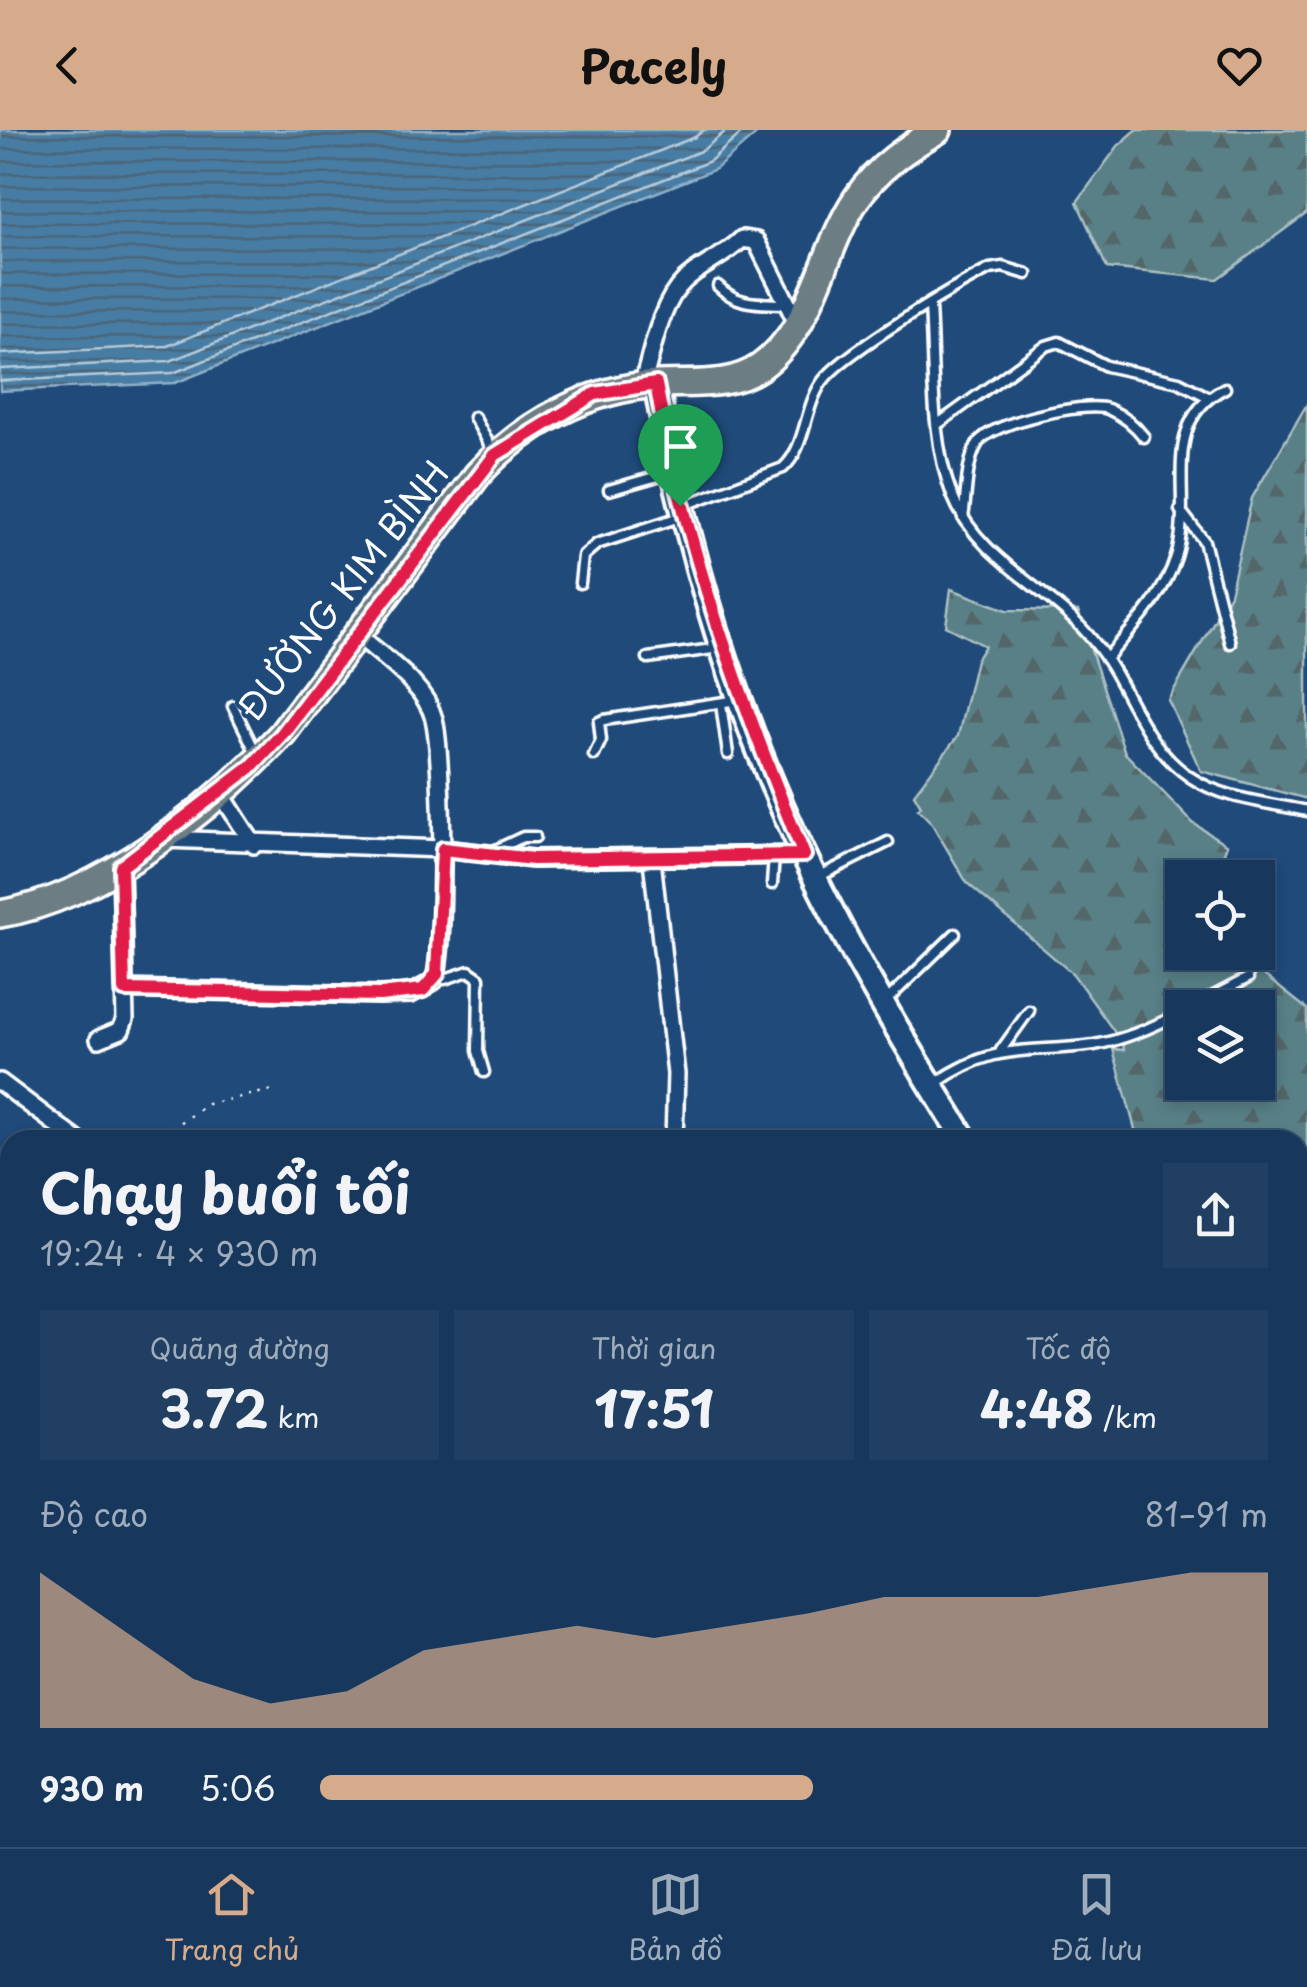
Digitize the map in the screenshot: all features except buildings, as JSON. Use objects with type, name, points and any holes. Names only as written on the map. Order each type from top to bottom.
[{"type":"main road","name":"ĐƯỜNG KIM BÌNH","points":[[0,914],[27,910],[121,867],[258,759],[495,455],[595,394],[649,385],[732,380],[770,360],[856,199],[898,156],[938,130]]},
{"type":"street","points":[[792,314],[756,242],[742,239],[680,284],[667,308],[649,385],[724,647],[732,702],[816,878],[883,1004],[959,1130]]},
{"type":"street","points":[[124,990],[411,994],[434,982],[443,849],[434,718],[417,689],[357,634]]},
{"type":"street","points":[[220,792],[254,845]]},
{"type":"street","points":[[159,838],[254,845],[443,849],[533,859],[804,855]]},
{"type":"street","points":[[652,860],[676,1074],[674,1130]]},
{"type":"street","points":[[99,1039],[122,1030],[121,867]]},
{"type":"street","points":[[0,1082],[64,1130]]},
{"type":"lane","points":[[580,583],[583,556],[597,544],[783,468],[791,461],[808,408],[828,376],[990,269],[1002,267],[1027,274]]},
{"type":"lane","points":[[718,286],[730,298],[792,314]]},
{"type":"lane","points":[[930,307],[941,456],[964,518],[992,553],[1094,640],[1136,719],[1192,778],[1224,791],[1307,811]]},
{"type":"lane","points":[[938,424],[1046,346],[1059,342],[1106,366],[1179,382],[1208,396]]},
{"type":"lane","points":[[1106,659],[1164,588],[1178,554],[1184,432],[1208,396],[1225,388]]},
{"type":"lane","points":[[964,518],[971,460],[979,440],[998,428],[1090,406],[1108,410],[1136,426],[1144,437]]},
{"type":"lane","points":[[474,417],[495,455]]},
{"type":"lane","points":[[609,490],[672,472]]},
{"type":"lane","points":[[1180,510],[1204,541],[1230,643]]},
{"type":"lane","points":[[648,658],[724,647]]},
{"type":"lane","points":[[594,754],[601,740],[599,722],[604,720],[732,702],[728,754]]},
{"type":"lane","points":[[233,706],[258,759]]},
{"type":"lane","points":[[487,854],[523,837],[535,836]]},
{"type":"lane","points":[[816,878],[888,842]]},
{"type":"lane","points":[[772,884],[774,856]]},
{"type":"lane","points":[[883,1004],[955,934]]},
{"type":"lane","points":[[437,974],[445,979],[469,971],[479,978],[478,1051],[484,1072]]},
{"type":"lane","points":[[1225,990],[1248,978]]},
{"type":"lane","points":[[1001,1050],[1029,1011]]},
{"type":"lane","points":[[932,1086],[964,1063],[1001,1050],[1097,1044],[1165,1018]]},
{"type":"path","points":[[170,1130],[208,1104],[273,1090]]},
{"type":"green space","points":[[1136,130],[1307,130],[1307,213],[1217,279],[1107,268],[1077,202],[1118,146]]},
{"type":"green space","points":[[1307,404],[1307,799],[1201,771],[1168,700],[1230,594],[1252,498]]},
{"type":"green space","points":[[951,589],[1007,610],[1078,611],[1125,753],[1193,823],[1227,845],[1221,860],[1165,860],[1165,970],[1258,970],[1307,1009],[1307,1130],[1135,1130],[1113,1049],[1124,1050],[1123,1044],[1073,974],[967,883],[931,822],[918,809],[921,806],[914,794],[958,736],[976,660],[985,646],[946,626]]},
{"type":"water","points":[[0,130],[761,130],[716,169],[175,383],[0,391]]},
{"type":"route","points":[[656,384],[680,506],[742,700],[804,855],[533,859],[443,849],[437,974],[434,982],[423,990],[380,995],[124,990],[121,867],[251,767],[282,734],[495,455],[517,438],[595,394],[656,384]]}]
